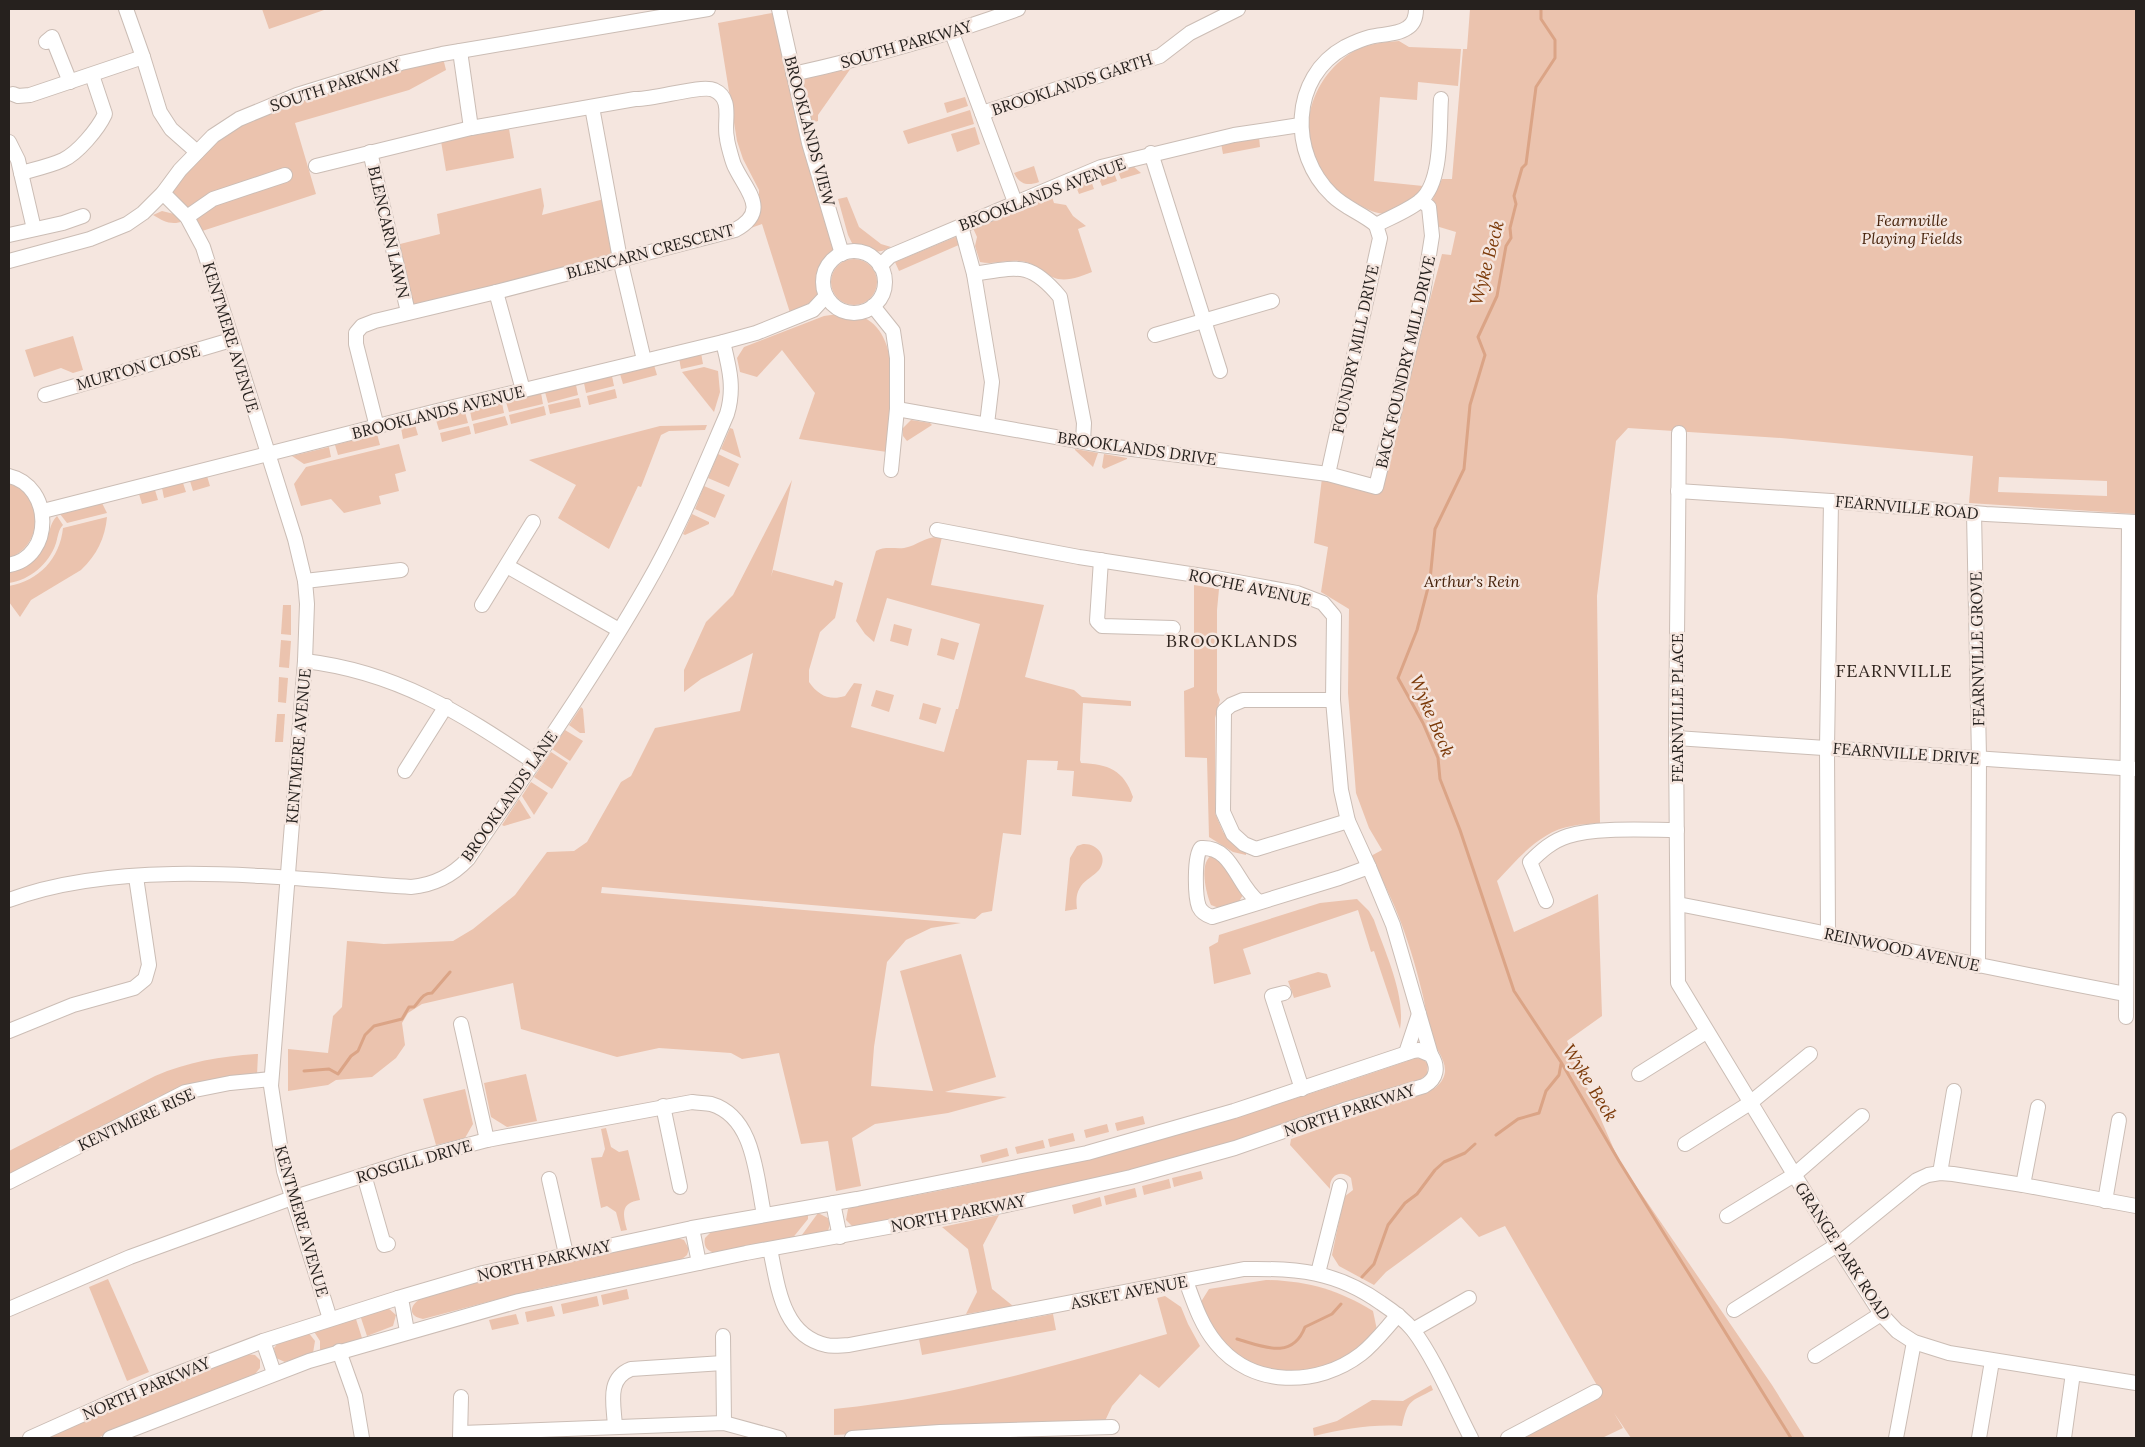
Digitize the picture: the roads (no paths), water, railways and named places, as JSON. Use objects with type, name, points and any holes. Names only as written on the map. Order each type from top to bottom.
[{"type":"street","points":[[126,9],[144,57],[160,112],[171,129],[197,152]]},
{"type":"street","name":"SOUTH PARKWAY","points":[[9,261],[90,239],[127,224],[143,213],[163,193],[213,136],[229,125],[284,99],[401,63],[460,51],[708,9]]},
{"type":"street","name":"BROOKLANDS VIEW","points":[[779,9],[809,143],[842,254]]},
{"type":"street","name":"SOUTH PARKWAY","points":[[793,74],[859,59],[952,33],[1018,9]]},
{"type":"street","name":"BROOKLANDS GARTH","points":[[982,112],[1160,56],[1190,32],[1238,9]]},
{"type":"street","points":[[1416,10],[1415,18],[1407,28],[1367,37],[1343,48],[1324,65],[1309,86],[1300,125],[1304,150],[1315,174],[1331,194],[1347,208],[1376,225],[1425,203],[1433,184],[1437,159],[1441,99]]},
{"type":"street","points":[[952,33],[1015,202]]},
{"type":"street","points":[[46,42],[52,37],[70,82]]},
{"type":"street","points":[[460,51],[471,128]]},
{"type":"street","points":[[10,93],[18,96],[30,95],[144,57]]},
{"type":"street","points":[[21,173],[65,159],[88,139],[100,125],[105,114],[92,74]]},
{"type":"street","name":"BLENCARN CRESCENT","points":[[377,427],[356,344],[356,333],[362,326],[408,312],[496,292],[735,230],[746,224],[753,214],[751,192],[734,166],[732,151],[726,138],[726,103],[721,95],[714,90],[703,88],[673,95],[635,99],[592,107]]},
{"type":"street","points":[[316,166],[471,128],[592,107],[620,259],[644,360]]},
{"type":"street","name":"BROOKLANDS AVENUE","points":[[880,266],[890,256],[1101,167],[1151,153],[1234,135],[1300,125]]},
{"type":"street","points":[[9,142],[18,160],[34,229]]},
{"type":"street","name":"BLENCARN LAWN","points":[[370,152],[408,312]]},
{"type":"street","points":[[1151,153],[1220,371]]},
{"type":"street","points":[[187,217],[214,199],[285,175]]},
{"type":"street","name":"KENTMERE AVENUE","points":[[163,193],[187,217],[203,246],[295,539],[305,581],[307,604],[305,662],[271,1079],[279,1146],[292,1198],[330,1319]]},
{"type":"street","name":"BACK FOUNDRY MILL DRIVE","points":[[1376,487],[1423,293],[1432,236],[1425,203]]},
{"type":"street","points":[[9,235],[63,223],[83,216]]},
{"type":"street","name":"FOUNDRY MILL DRIVE","points":[[1328,474],[1380,238],[1376,225]]},
{"type":"street","points":[[961,226],[974,274],[992,382],[987,424]]},
{"type":"street","points":[[851,252],[867,255],[880,266],[885,283],[879,300],[865,311],[847,312],[831,304],[826,296],[823,283],[824,272],[830,263],[842,254],[851,252]]},
{"type":"street","points":[[974,274],[1020,268],[1035,272],[1060,297],[1084,422],[1083,441]]},
{"type":"street","points":[[496,292],[523,390]]},
{"type":"street","name":"BROOKLANDS AVENUE","points":[[43,512],[756,333],[813,310],[826,296]]},
{"type":"street","points":[[1155,335],[1272,301]]},
{"type":"street","points":[[873,306],[894,331],[898,372],[892,470]]},
{"type":"street","name":"MURTON CLOSE","points":[[45,394],[231,340]]},
{"type":"street","name":"BROOKLANDS LANE","points":[[9,900],[48,888],[89,880],[216,874],[411,887],[427,885],[442,879],[456,870],[468,859],[534,762],[619,630],[647,584],[676,528],[732,400],[732,384],[723,342]]},
{"type":"street","name":"BROOKLANDS DRIVE","points":[[897,409],[1083,441],[1328,474],[1376,487]]},
{"type":"street","name":"FEARNVILLE PLACE","points":[[1678,983],[1676,738],[1679,433]]},
{"type":"street","points":[[9,476],[28,486],[38,498],[43,512],[43,528],[38,543],[28,556],[16,564],[9,565]]},
{"type":"street","name":"FEARNVILLE ROAD","points":[[1678,491],[2132,522]]},
{"type":"street","points":[[1828,933],[1826,748],[1831,501]]},
{"type":"street","name":"FEARNVILLE GROVE","points":[[1974,512],[1979,758],[1978,966]]},
{"type":"street","points":[[482,605],[533,522]]},
{"type":"street","points":[[2126,1017],[2132,769],[2132,522]]},
{"type":"street","name":"ROCHE AVENUE","points":[[937,530],[1079,557],[1216,578],[1297,593],[1324,603],[1334,616],[1333,700],[1341,790],[1348,821],[1393,925],[1431,1055]]},
{"type":"street","points":[[1101,560],[1096,621],[1102,626],[1173,628]]},
{"type":"street","points":[[507,566],[619,630]]},
{"type":"street","points":[[305,581],[401,570]]},
{"type":"street","points":[[305,662],[354,669],[389,681],[446,706],[534,762]]},
{"type":"street","points":[[1333,700],[1243,700],[1231,705],[1224,712],[1223,812],[1233,834],[1244,844],[1256,849],[1348,821]]},
{"type":"street","points":[[405,771],[446,706]]},
{"type":"street","name":"FEARNVILLE DRIVE","points":[[1676,738],[2132,769]]},
{"type":"street","points":[[1546,901],[1530,862],[1547,846],[1568,836],[1591,832],[1677,830]]},
{"type":"street","points":[[1258,902],[1249,894],[1226,857],[1218,850],[1201,848],[1197,858],[1197,895],[1199,907],[1205,915],[1212,917],[1369,867]]},
{"type":"street","points":[[9,1031],[72,1005],[134,988],[145,979],[149,965],[136,877]]},
{"type":"street","name":"REINWOOD AVENUE","points":[[1678,904],[1828,933],[1978,966],[2126,994]]},
{"type":"street","name":"GRANGE PARK ROAD","points":[[1678,983],[1837,1245],[1881,1314],[1897,1331],[1914,1342],[1949,1353],[2136,1384]]},
{"type":"street","points":[[1284,993],[1272,996],[1302,1089]]},
{"type":"street","points":[[1406,1053],[1419,1013]]},
{"type":"street","points":[[461,1024],[487,1140]]},
{"type":"street","points":[[1639,1074],[1706,1032]]},
{"type":"street","name":"NORTH PARKWAY","points":[[30,1438],[153,1383],[263,1341],[483,1273],[692,1228],[833,1203],[1087,1153],[1302,1089],[1406,1053],[1419,1050],[1431,1055],[1434,1060],[1436,1073],[1429,1083],[1424,1086],[1344,1110],[1235,1148],[1131,1177],[1030,1200],[699,1263],[519,1301],[339,1351],[274,1373],[110,1438]]},
{"type":"street","points":[[1685,1144],[1750,1103],[1810,1054]]},
{"type":"street","name":"KENTMERE RISE","points":[[9,1182],[185,1092],[230,1083],[271,1079]]},
{"type":"street","points":[[1940,1173],[1954,1091]]},
{"type":"street","name":"ROSGILL DRIVE","points":[[9,1310],[130,1257],[292,1198],[364,1175],[487,1140],[692,1102],[711,1104],[729,1113],[742,1128],[750,1146],[764,1214]]},
{"type":"street","points":[[664,1106],[678,1190]]},
{"type":"street","points":[[2023,1185],[2038,1106]]},
{"type":"street","points":[[1727,1216],[1794,1175],[1862,1116]]},
{"type":"street","points":[[2105,1201],[2119,1120]]},
{"type":"street","points":[[1734,1310],[1837,1245],[1917,1180],[1928,1175],[1940,1173],[2023,1185],[2136,1206]]},
{"type":"street","points":[[364,1175],[384,1245],[388,1244]]},
{"type":"street","points":[[549,1179],[566,1254]]},
{"type":"street","points":[[1318,1273],[1340,1186]]},
{"type":"street","points":[[833,1203],[840,1236]]},
{"type":"street","points":[[692,1228],[699,1263]]},
{"type":"street","name":"ASKET AVENUE","points":[[770,1249],[782,1304],[789,1318],[804,1336],[827,1345],[849,1345],[1244,1269],[1282,1268],[1318,1273],[1367,1293],[1398,1315],[1413,1330],[1471,1438]]},
{"type":"street","points":[[1186,1281],[1203,1324],[1217,1345],[1243,1366],[1275,1377],[1310,1377],[1330,1371],[1348,1362],[1372,1344],[1398,1315]]},
{"type":"street","points":[[398,1298],[402,1304],[407,1331]]},
{"type":"street","points":[[1413,1330],[1469,1298]]},
{"type":"street","points":[[1815,1356],[1881,1314]]},
{"type":"street","points":[[721,1334],[724,1423]]},
{"type":"street","points":[[263,1341],[274,1373]]},
{"type":"street","points":[[1896,1438],[1914,1342]]},
{"type":"street","points":[[339,1351],[355,1396],[362,1438]]},
{"type":"street","points":[[1980,1438],[1992,1361]]},
{"type":"street","points":[[615,1427],[614,1389],[616,1380],[621,1373],[631,1369],[723,1363]]},
{"type":"street","points":[[2064,1438],[2072,1373]]},
{"type":"street","points":[[1508,1438],[1595,1392]]},
{"type":"street","points":[[461,1397],[460,1436],[566,1434],[615,1427],[724,1423],[779,1438]]},
{"type":"street","points":[[852,1438],[940,1432],[975,1435],[1062,1434],[1112,1427]]},
{"type":"waterway","name":"Wyke Beck","points":[[1541,9],[1541,19],[1555,40],[1555,58],[1536,87],[1526,164],[1522,168],[1514,196],[1516,204],[1510,228],[1511,238],[1506,246],[1497,296],[1478,337],[1485,355],[1470,405],[1464,469],[1435,529],[1430,580],[1417,630],[1398,678],[1423,723],[1438,758],[1440,779],[1460,830],[1514,991],[1561,1062],[1619,1161],[1791,1438]]},
{"type":"waterway","points":[[304,1071],[329,1069],[338,1074],[351,1056],[358,1051],[365,1035],[374,1026],[402,1019],[409,1007],[414,1007],[423,996],[432,993],[450,972]]},
{"type":"waterway","points":[[1496,1135],[1518,1119],[1539,1113],[1546,1091],[1559,1075],[1561,1064]]},
{"type":"waterway","points":[[1362,1277],[1374,1264],[1388,1225],[1405,1203],[1417,1194],[1435,1170],[1444,1162],[1465,1153],[1475,1144]]},
{"type":"waterway","points":[[1237,1339],[1266,1347],[1284,1348],[1299,1338],[1305,1327],[1332,1314],[1341,1304]]},
{"type":"district","name":"BROOKLANDS","points":[[1232,641]]},
{"type":"district","name":"FEARNVILLE","points":[[1894,671]]},
{"type":"park label","name":"Fearnville Playing Fields","points":[[1912,229]]},
{"type":"park label","name":"Arthur's Rein","points":[[1472,581]]}]
